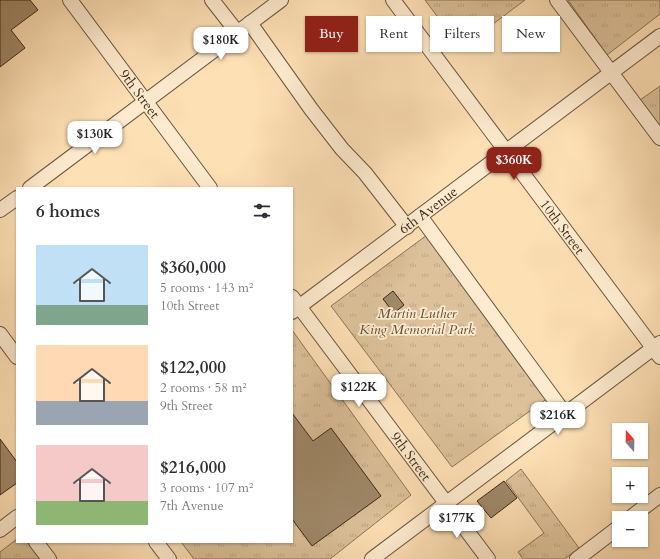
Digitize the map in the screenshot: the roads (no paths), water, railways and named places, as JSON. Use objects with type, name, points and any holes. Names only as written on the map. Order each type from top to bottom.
[{"type":"street","name":"9th Street","points":[[70,0],[209,187]]},
{"type":"street","points":[[212,0],[237,32]]},
{"type":"street","points":[[31,187],[281,0]]},
{"type":"street","name":"10th Street","points":[[393,0],[658,349]]},
{"type":"street","points":[[557,0],[660,138]]},
{"type":"street","points":[[250,23],[342,149],[365,173],[406,227]]},
{"type":"street","name":"6th Avenue","points":[[294,305],[406,227],[660,36]]},
{"type":"street","points":[[0,210],[16,199]]},
{"type":"street","points":[[420,216],[565,414]]},
{"type":"street","name":"9th Street","points":[[294,305],[488,559]]},
{"type":"street","points":[[0,334],[16,356]]},
{"type":"street","points":[[374,559],[565,414],[658,349]]},
{"type":"street","points":[[639,511],[660,495]]},
{"type":"street","points":[[0,530],[16,518]]},
{"type":"street","points":[[577,559],[612,532]]},
{"type":"street","points":[[37,543],[49,559]]},
{"type":"street","points":[[157,543],[169,559]]},
{"type":"park label","name":"Martin Luther King Memorial Park","points":[[417,322]]}]
